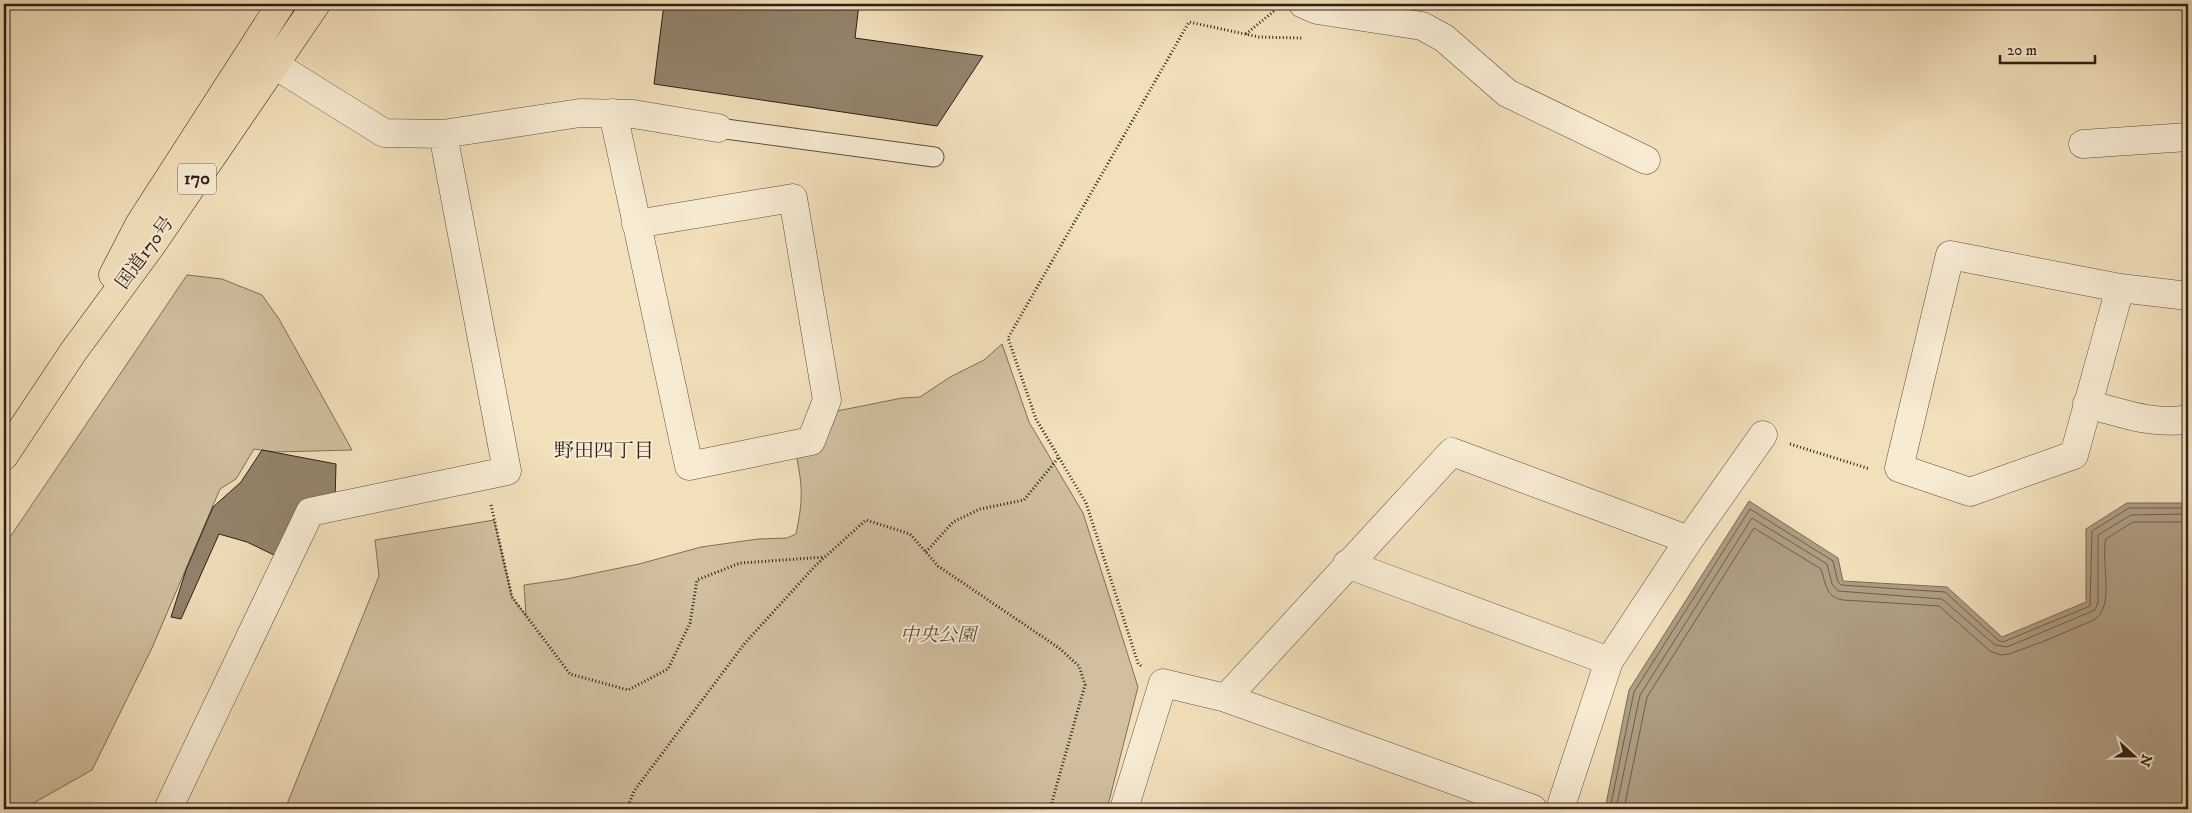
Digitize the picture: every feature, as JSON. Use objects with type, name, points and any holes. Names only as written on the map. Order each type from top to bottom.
[{"type":"highway","name":"国道170号","points":[[73,352],[140,223],[280,4]]},
{"type":"highway","name":"国道170号","points":[[4,456],[73,352],[151,246],[316,4]]},
{"type":"street","points":[[1303,4],[1317,10],[1422,26],[1444,38],[1508,94],[1646,160]]},
{"type":"street","points":[[275,64],[384,133],[443,134],[580,113],[633,114],[718,128]]},
{"type":"street","points":[[613,113],[636,224],[689,466],[812,441],[827,400],[793,198],[636,224]]},
{"type":"street","points":[[168,809],[310,512],[507,470],[443,134]]},
{"type":"street","points":[[2083,144],[2188,136]]},
{"type":"street","points":[[2120,288],[2074,454],[1970,492],[1899,468],[1950,255],[2120,288],[2188,296]]},
{"type":"street","points":[[2087,404],[2138,417],[2179,421],[2188,419]]},
{"type":"street","points":[[1560,809],[1609,661],[1689,540],[1763,435]]},
{"type":"street","points":[[1226,698],[1347,564],[1452,452],[1689,540]]},
{"type":"street","points":[[1347,564],[1609,661]]},
{"type":"street","points":[[1124,809],[1163,683],[1226,698],[1533,809]]},
{"type":"lane","points":[[718,128],[934,157]]},
{"type":"path","points":[[1246,34],[1276,10]]},
{"type":"path","points":[[1163,683],[1138,664],[1086,503],[1036,419],[1008,338],[1189,22]]},
{"type":"path","points":[[1763,435],[1880,472],[1899,468]]},
{"type":"path","points":[[926,552],[953,522],[980,509],[1024,500],[1059,457]]},
{"type":"path","points":[[484,475],[512,597],[570,674],[628,690],[668,669],[690,623],[697,580],[740,563],[825,557]]},
{"type":"path","points":[[627,809],[634,791],[745,643],[825,557],[866,520],[910,534],[938,566],[1059,648],[1079,666],[1085,685],[1050,809]]},
{"type":"green space","points":[[187,275],[222,279],[262,295],[279,319],[352,450],[275,452],[254,449],[236,479],[220,489],[152,648],[92,770],[23,809],[4,809],[4,546]]},
{"type":"green space","name":"中央公園","points":[[1002,344],[1029,422],[1083,513],[1138,687],[1107,809],[285,809],[379,576],[375,540],[494,520],[512,597],[526,616],[524,585],[566,579],[639,564],[701,547],[758,539],[787,538],[796,534],[800,512],[801,485],[796,454],[822,449],[837,411],[902,398],[920,397],[950,377],[984,360]]},
{"type":"water","points":[[1749,501],[1838,558],[1843,581],[1947,587],[2002,637],[2086,602],[2086,529],[2127,503],[2188,503],[2188,809],[1605,809],[1629,690]]},
{"type":"building","points":[[664,4],[859,4],[855,38],[983,56],[937,126],[654,84]]},
{"type":"building","points":[[262,450],[336,464],[335,500],[276,556],[247,542],[219,534],[181,619],[171,617],[186,570],[213,507],[241,482]]},
{"type":"district","name":"野田四丁目","points":[[604,451]]}]
